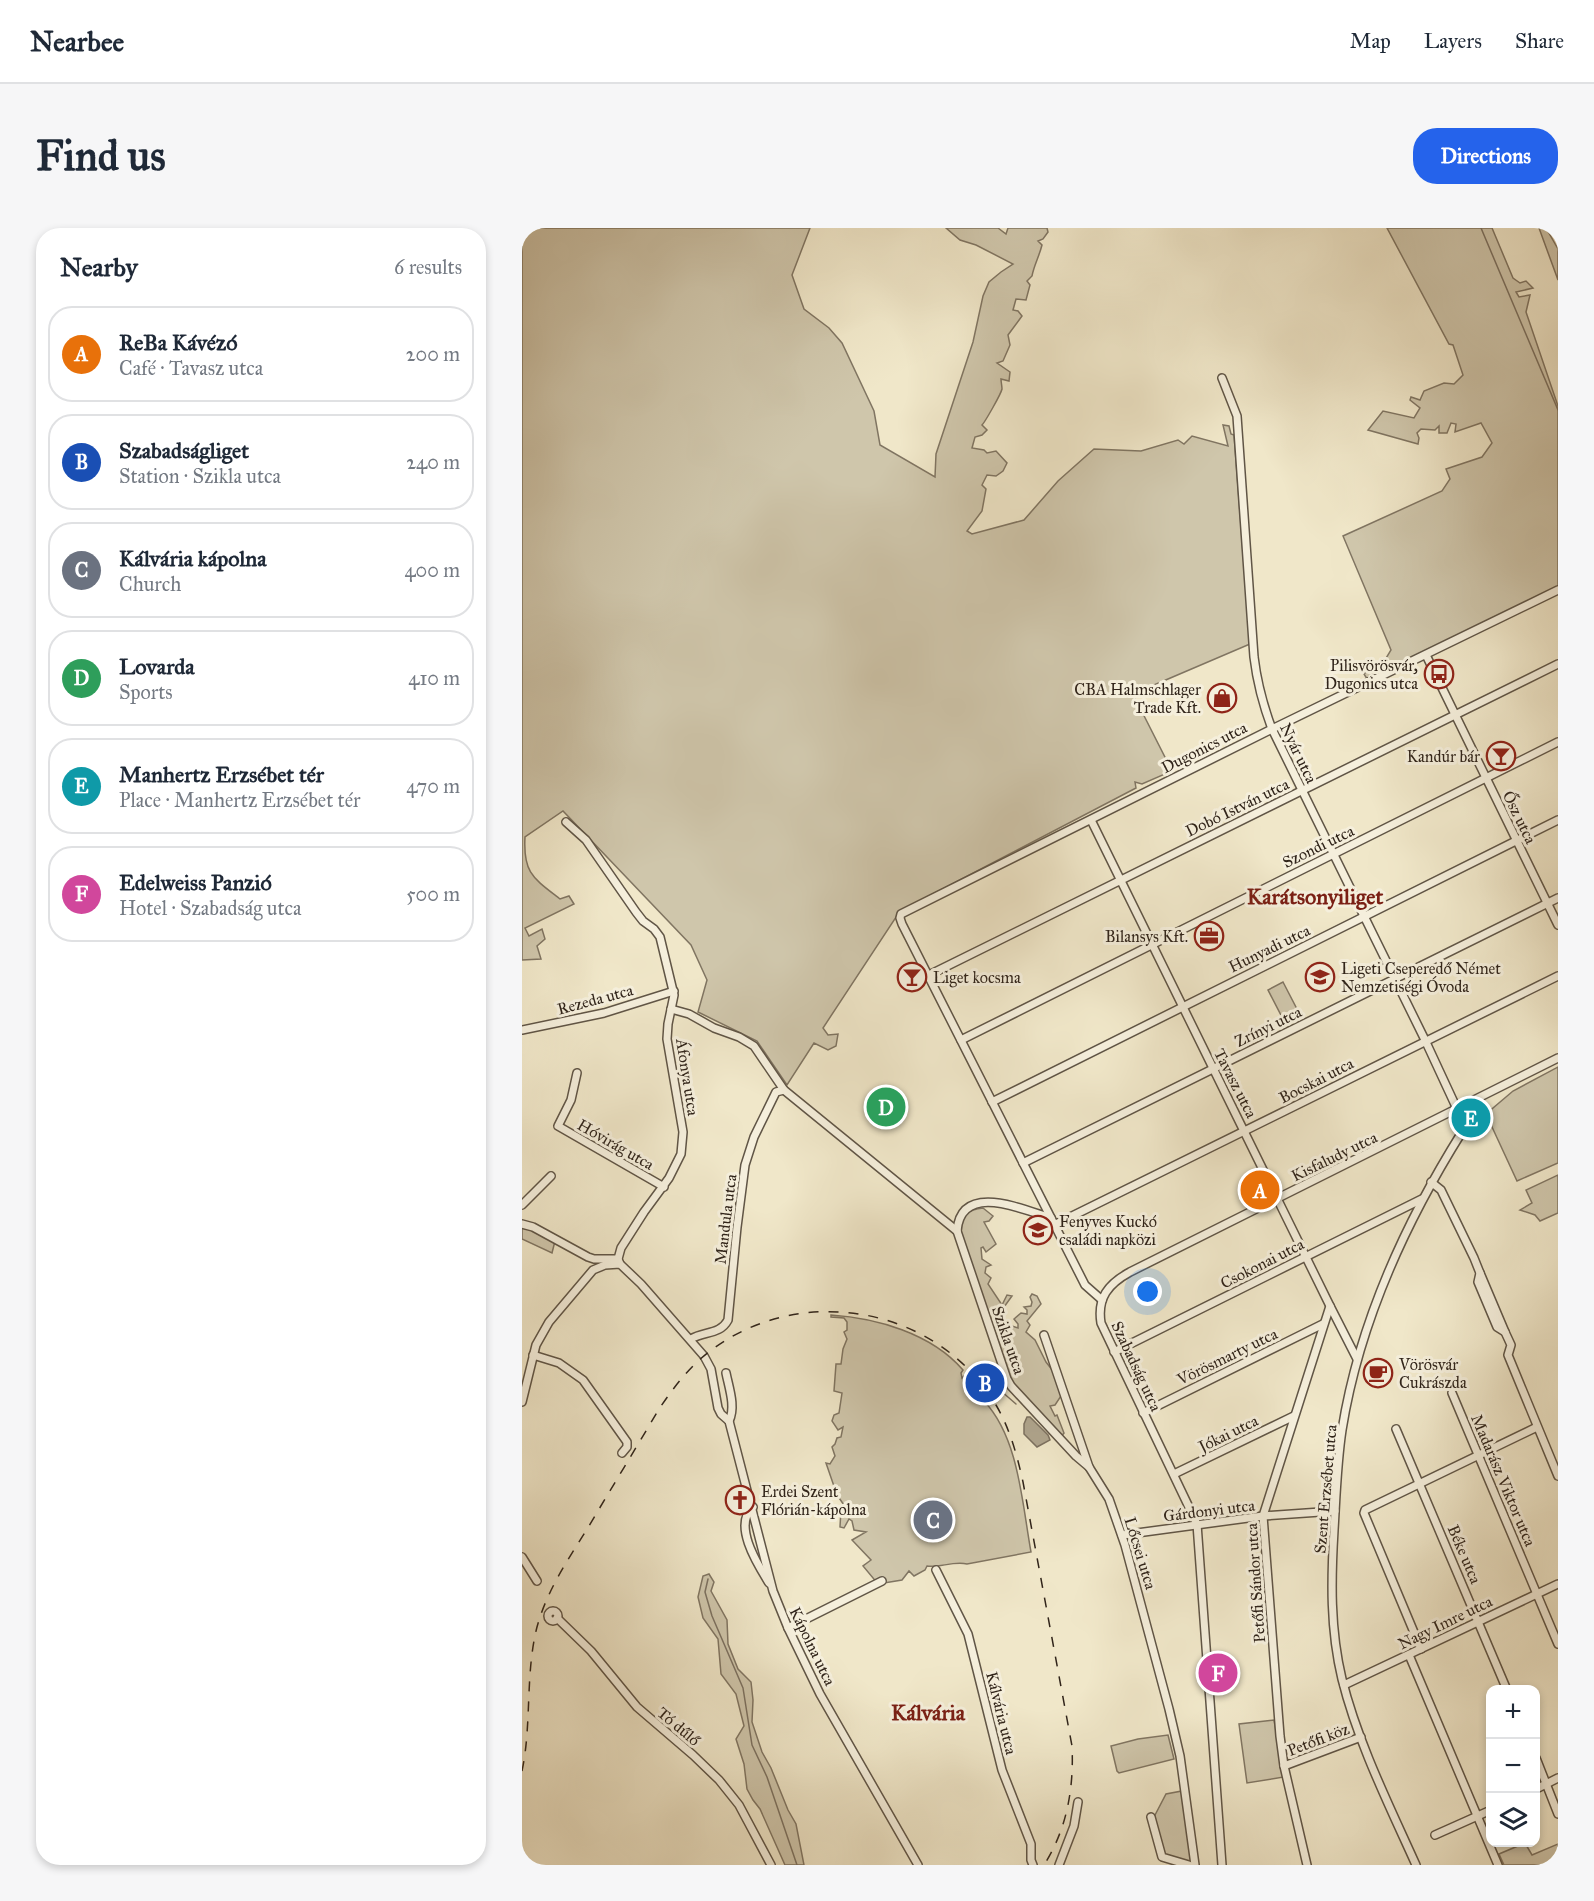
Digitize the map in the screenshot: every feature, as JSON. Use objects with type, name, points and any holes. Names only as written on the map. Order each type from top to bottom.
[{"type":"street","name":"Nyár utca","points":[[1222,378],[1237,416],[1254,657],[1257,679],[1272,729],[1425,1040],[1464,1126]]},
{"type":"street","name":"Dugonics utca","points":[[928,975],[900,918],[901,914],[1272,729],[1558,590]]},
{"type":"street","name":"Ősz utca","points":[[1426,655],[1558,925]]},
{"type":"street","name":"Dobó István utca","points":[[928,975],[1558,664]]},
{"type":"street","name":"Szondi utca","points":[[961,1040],[1558,742]]},
{"type":"street","name":"Tavasz utca","points":[[1090,820],[1358,1359]]},
{"type":"street","name":"Hunyadi utca","points":[[992,1101],[1558,820]]},
{"type":"street","name":"Áfonya utca","points":[[566,822],[586,840],[636,912],[658,933],[674,991],[667,1039],[683,1144],[677,1164],[664,1187],[651,1202],[626,1241],[619,1261]]},
{"type":"street","name":"Zrínyi utca","points":[[1023,1163],[1558,898]]},
{"type":"street","points":[[928,975],[1085,1286],[1102,1300]]},
{"type":"street","name":"Bocskai utca","points":[[1053,1222],[1245,1132],[1425,1040],[1558,976]]},
{"type":"street","name":"Rezeda utca","points":[[522,1030],[604,1013],[674,991]]},
{"type":"street","points":[[671,1009],[689,1014],[754,1046],[784,1090],[957,1231]]},
{"type":"street","points":[[1458,1110],[1558,1058]]},
{"type":"street","name":"Hóvirág utca","points":[[577,1073],[571,1100],[558,1126],[664,1187]]},
{"type":"street","name":"Mandula utca","points":[[690,1339],[700,1334],[718,1331],[728,1320],[736,1227],[745,1165],[754,1137],[776,1092],[784,1090]]},
{"type":"street","name":"Kisfaludy utca","points":[[1102,1300],[1111,1285],[1130,1272],[1458,1110]]},
{"type":"street","name":"Szent Erzsébet utca","points":[[1416,1865],[1361,1737],[1344,1685],[1332,1618],[1331,1587],[1335,1511],[1342,1431],[1358,1359],[1372,1312],[1422,1199],[1464,1126]]},
{"type":"street","points":[[522,1204],[551,1176]]},
{"type":"street","points":[[1431,1182],[1441,1190],[1480,1273],[1510,1345],[1508,1355],[1558,1476]]},
{"type":"street","name":"Csokonai utca","points":[[1114,1352],[1422,1199]]},
{"type":"street","points":[[957,1231],[958,1223],[967,1210],[985,1202],[998,1202],[1053,1222]]},
{"type":"street","points":[[522,1224],[533,1227],[588,1257],[619,1261],[690,1339]]},
{"type":"street","name":"Szikla utca","points":[[957,1231],[1007,1379],[1072,1452],[1089,1467]]},
{"type":"street","points":[[522,1402],[536,1345],[549,1322],[593,1270],[619,1261]]},
{"type":"street","points":[[1480,1273],[1478,1282],[1497,1327],[1505,1332]]},
{"type":"street","name":"Szabadság utca","points":[[1102,1300],[1101,1323],[1197,1524],[1222,1865]]},
{"type":"street","name":"Petőfi Sándor utca","points":[[1307,1865],[1284,1766],[1280,1736],[1263,1516],[1330,1306]]},
{"type":"street","name":"Vörösmarty utca","points":[[1143,1413],[1323,1324]]},
{"type":"street","name":"Lőcsei utca","points":[[1044,1335],[1089,1467],[1109,1498],[1122,1535],[1180,1756],[1195,1865]]},
{"type":"street","name":"Kápolna utca","points":[[690,1339],[711,1369],[718,1408],[729,1421],[773,1591],[788,1628],[820,1694],[918,1865]]},
{"type":"street","points":[[533,1355],[559,1363],[583,1380],[627,1442],[627,1447],[622,1453]]},
{"type":"street","name":"Kápolna utca","points":[[726,1373],[732,1408],[729,1421]]},
{"type":"street","name":"Madarász Viktor utca","points":[[1452,1393],[1558,1644]]},
{"type":"street","name":"Jókai utca","points":[[1174,1474],[1294,1416]]},
{"type":"street","points":[[1421,1649],[1364,1513],[1365,1510],[1537,1426]]},
{"type":"street","name":"Béke utca","points":[[1396,1429],[1505,1685]]},
{"type":"street","points":[[753,1507],[745,1517],[746,1532],[751,1549],[773,1591]]},
{"type":"street","name":"Gárdonyi utca","points":[[1122,1535],[1263,1516],[1335,1511]]},
{"type":"street","points":[[746,1532],[758,1529]]},
{"type":"street","points":[[751,1549],[762,1547]]},
{"type":"street","points":[[522,1557],[537,1581]]},
{"type":"street","name":"Kálvária utca","points":[[936,1570],[970,1640],[1002,1770],[1031,1844],[1033,1865]]},
{"type":"street","points":[[788,1628],[882,1581]]},
{"type":"street","name":"Nagy Imre utca","points":[[1344,1685],[1558,1584]]},
{"type":"street","name":"Tó dűlő","points":[[557,1618],[591,1651],[637,1707],[693,1755],[739,1804],[771,1865]]},
{"type":"street","points":[[1409,1655],[1498,1865]]},
{"type":"street","name":"Petőfi köz","points":[[1284,1766],[1361,1737]]},
{"type":"street","points":[[1540,1768],[1558,1814]]},
{"type":"street","points":[[1540,1787],[1558,1778]]},
{"type":"street","points":[[1059,1865],[1074,1826],[1078,1802]]},
{"type":"street","points":[[1435,1836],[1486,1812]]},
{"type":"street","points":[[1151,1817],[1162,1857],[1189,1865]]},
{"type":"shaded area","points":[[522,228],[810,228],[792,275],[804,309],[829,328],[842,343],[874,411],[880,445],[935,477],[936,454],[973,342],[983,296],[989,282],[1013,264],[976,245],[960,240],[946,228],[998,228],[1006,234],[1008,228],[1047,228],[1048,232],[1043,239],[1038,241],[1042,245],[1032,276],[1027,281],[1030,285],[1026,300],[1016,299],[1013,310],[1018,311],[1022,316],[1008,335],[1010,345],[1003,361],[997,363],[1010,372],[1009,381],[1001,379],[1001,392],[982,425],[987,430],[975,437],[972,448],[984,450],[987,453],[996,451],[1007,463],[1003,471],[996,476],[987,475],[982,485],[986,489],[982,511],[967,531],[972,534],[1024,520],[1058,481],[1094,449],[1141,451],[1178,440],[1184,444],[1192,436],[1228,446],[1223,425],[1229,426],[1231,434],[1234,435],[1250,644],[1133,694],[1172,771],[1142,784],[1135,782],[1136,788],[900,911],[823,1028],[828,1035],[838,1034],[836,1046],[828,1050],[814,1043],[787,1085],[757,1041],[698,1012],[707,980],[691,945],[563,811],[525,837],[526,859],[532,874],[543,886],[560,899],[569,896],[574,904],[525,928],[529,936],[542,929],[545,939],[537,946],[541,959],[522,960]]},
{"type":"shaded area","points":[[1387,228],[1492,228],[1513,278],[1520,283],[1526,281],[1533,288],[1516,292],[1519,297],[1530,295],[1526,312],[1558,406],[1558,587],[1367,679],[1364,674],[1375,664],[1385,660],[1391,650],[1343,536],[1442,491],[1450,479],[1446,469],[1482,457],[1492,443],[1481,423],[1455,432],[1456,424],[1451,423],[1447,433],[1439,433],[1439,426],[1435,430],[1421,429],[1417,433],[1418,444],[1368,430],[1383,411],[1414,418],[1420,408],[1410,400],[1411,397],[1420,400],[1424,391],[1444,383],[1454,384],[1463,375],[1453,345],[1449,344]]},
{"type":"shaded area","points":[[1539,228],[1546,228],[1558,249],[1558,280]]},
{"type":"shaded area","points":[[1283,982],[1299,1013],[1284,1021],[1268,990]]},
{"type":"shaded area","points":[[1558,1067],[1558,1163],[1517,1181],[1486,1114],[1513,1091]]},
{"type":"shaded area","points":[[1482,1103],[1486,1108],[1467,1136],[1464,1134],[1466,1123],[1463,1114]]},
{"type":"shaded area","points":[[1558,1175],[1558,1213],[1540,1221],[1535,1215],[1520,1210],[1532,1203],[1526,1190]]},
{"type":"shaded area","points":[[983,1208],[993,1216],[989,1221],[984,1222],[996,1244],[986,1252],[983,1247],[981,1248],[982,1259],[991,1265],[986,1267],[985,1273],[991,1278],[988,1284],[1002,1305],[1007,1295],[1012,1296],[1004,1307],[1003,1319],[1009,1325],[1018,1328],[1014,1319],[1021,1313],[1027,1314],[1024,1307],[1031,1306],[1032,1294],[1037,1296],[1041,1304],[1027,1321],[1030,1325],[1026,1332],[1035,1340],[1053,1371],[1061,1396],[1055,1405],[1050,1406],[1055,1416],[1057,1415],[1064,1433],[1060,1438],[1009,1380],[959,1232],[961,1222],[966,1215],[973,1210]]},
{"type":"shaded area","points":[[522,1226],[533,1228],[555,1241],[552,1253],[522,1239]]},
{"type":"shaded area","points":[[831,1315],[884,1324],[919,1337],[950,1357],[963,1370],[962,1378],[968,1375],[996,1416],[1012,1452],[1031,1552],[967,1564],[927,1566],[925,1570],[914,1576],[909,1571],[902,1580],[878,1584],[863,1566],[871,1560],[852,1540],[866,1532],[854,1530],[852,1521],[849,1519],[844,1528],[840,1527],[841,1509],[844,1505],[837,1495],[826,1463],[830,1464],[835,1456],[832,1447],[837,1438],[841,1437],[843,1427],[838,1430],[832,1421],[834,1415],[839,1413],[842,1393],[834,1391],[836,1364],[841,1364],[847,1339],[844,1332],[847,1330],[847,1322],[844,1318],[831,1317]]},
{"type":"shaded area","points":[[1027,1417],[1030,1417],[1048,1435],[1050,1440],[1037,1447],[1024,1434]]},
{"type":"shaded area","points":[[746,1491],[751,1507],[731,1511],[729,1495]]},
{"type":"shaded area","points":[[709,1574],[714,1582],[711,1591],[727,1620],[728,1644],[738,1669],[751,1682],[752,1722],[762,1752],[796,1824],[804,1865],[785,1865],[760,1809],[747,1789],[744,1764],[736,1739],[744,1726],[736,1694],[721,1674],[718,1639],[703,1618],[698,1597],[703,1576]]},
{"type":"shaded area","points":[[1274,1720],[1284,1777],[1247,1783],[1239,1724]]},
{"type":"shaded area","points":[[1168,1735],[1174,1759],[1119,1773],[1117,1771],[1111,1746]]},
{"type":"shaded area","points":[[1182,1791],[1193,1863],[1164,1854],[1154,1817],[1166,1794]]},
{"type":"shaded area","points":[[1558,1844],[1558,1865],[1504,1865],[1499,1854],[1516,1847],[1527,1847],[1532,1855]]},
{"type":"waterway","points":[[1481,228],[1558,410]]},
{"type":"waterway","points":[[998,1391],[1016,1404]]},
{"type":"waterway","points":[[708,1579],[705,1592],[712,1616],[743,1688],[752,1745],[767,1777],[797,1865]]},
{"type":"railway","points":[[522,1771],[527,1735],[533,1645],[541,1613],[566,1562],[670,1393],[702,1357],[746,1329],[785,1316],[825,1312],[865,1315],[904,1326],[939,1345],[971,1371],[996,1405],[1012,1442],[1023,1482],[1072,1746],[1072,1777],[1067,1808],[1058,1837],[1044,1865]]},
{"type":"place","name":"Pilisvörösvár, Dugonics utca","points":[[1439,674]]},
{"type":"place","name":"CBA Halmschlager Trade Kft.","points":[[1222,698]]},
{"type":"place","name":"Kandúr bár","points":[[1501,756]]},
{"type":"place","name":"Bilansys Kft.","points":[[1209,936]]},
{"type":"place","name":"Liget kocsma","points":[[912,977]]},
{"type":"place","name":"Ligeti Cseperedő Német Nemzetiségi Óvoda","points":[[1320,977]]},
{"type":"place","name":"Lovarda","points":[[886,1107]]},
{"type":"place","name":"Manhertz Erzsébet tér","points":[[1471,1118]]},
{"type":"place","name":"ReBa Kávézó","points":[[1260,1190]]},
{"type":"place","name":"Fenyves Kuckó családi napközi","points":[[1038,1230]]},
{"type":"place","name":"Vörösvár Cukrászda","points":[[1378,1373]]},
{"type":"place","name":"Szabadságliget","points":[[985,1383]]},
{"type":"place","name":"Erdei Szent Flórián-kápolna","points":[[740,1500]]},
{"type":"place","name":"Kálvária kápolna","points":[[933,1520]]},
{"type":"place","name":"Edelweiss Panzió","points":[[1218,1673]]},
{"type":"district","name":"Karátsonyiliget","points":[[1315,896]]},
{"type":"district","name":"Kálvária","points":[[928,1712]]}]
